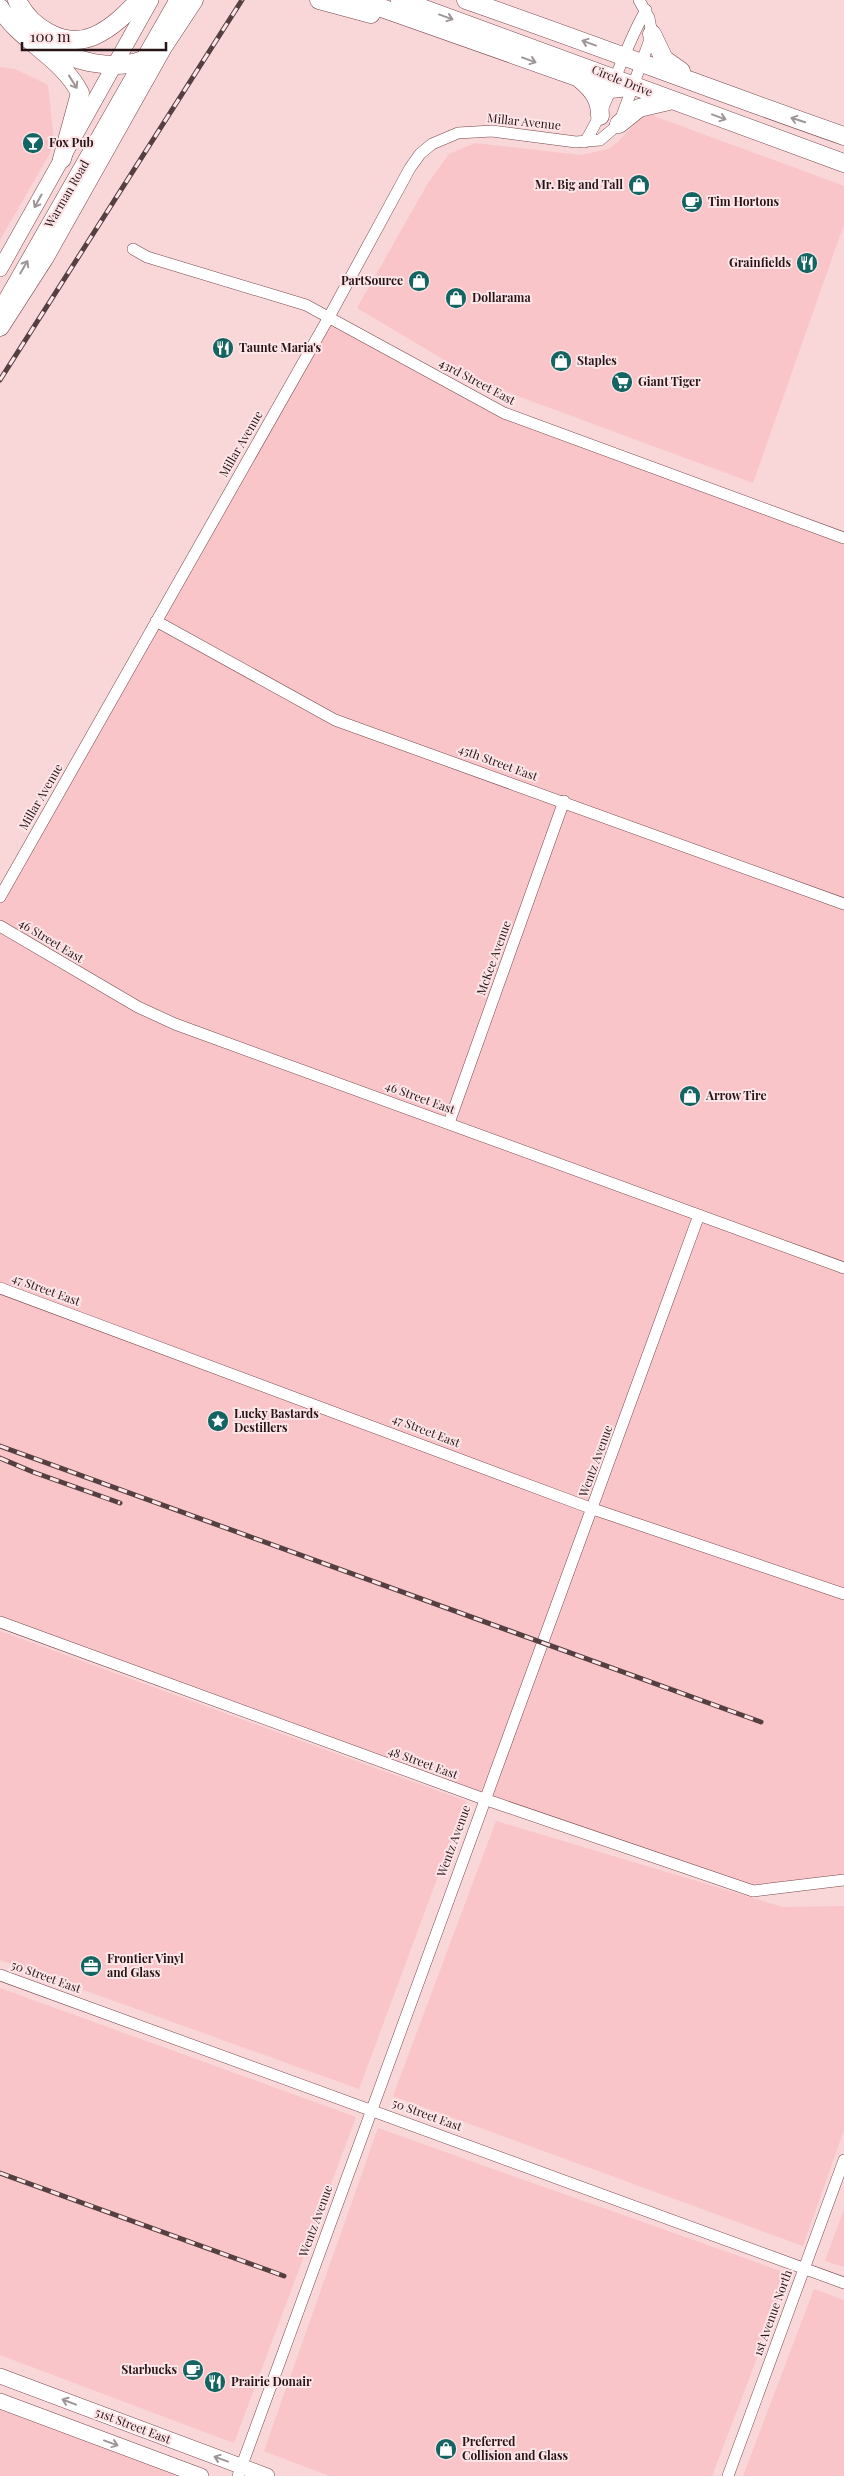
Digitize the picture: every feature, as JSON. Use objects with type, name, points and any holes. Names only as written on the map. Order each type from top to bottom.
[{"type":"highway","points":[[18,0],[27,16],[40,28],[56,36],[74,39],[92,36],[108,28],[139,0]]},
{"type":"highway","points":[[0,327],[44,257],[163,47],[194,0]]},
{"type":"highway","points":[[319,0],[483,44]]},
{"type":"highway","points":[[359,0],[579,78],[633,86]]},
{"type":"highway","name":"Circle Drive","points":[[400,0],[613,83]]},
{"type":"highway","name":"Circle Drive","points":[[466,0],[642,62],[711,90],[844,136]]},
{"type":"highway","points":[[490,0],[553,30]]},
{"type":"highway","points":[[0,8],[14,27],[64,69],[80,93],[62,158]]},
{"type":"highway","points":[[652,34],[664,59],[711,90]]},
{"type":"highway","points":[[25,37],[63,54],[113,67],[127,66],[143,60]]},
{"type":"highway","points":[[579,78],[592,89],[599,101],[600,116]]},
{"type":"highway","name":"Circle Drive","points":[[633,86],[844,163]]},
{"type":"highway","points":[[619,124],[639,108],[655,103],[673,101]]},
{"type":"main road","name":"Warman Road","points":[[0,269],[151,0]]},
{"type":"main road","name":"Warman Road","points":[[0,310],[177,0]]},
{"type":"main road","name":"51st Street East","points":[[0,2376],[240,2471],[267,2476]]},
{"type":"main road","name":"51st Street East","points":[[0,2401],[201,2476]]},
{"type":"street","points":[[639,0],[646,10],[652,34]]},
{"type":"street","points":[[585,142],[600,116],[634,30],[646,10]]},
{"type":"street","name":"Millar Avenue","points":[[0,897],[329,317],[410,168],[420,154],[432,144],[458,132],[492,130],[585,142],[600,140],[619,124],[652,34]]},
{"type":"street","name":"43rd Street East","points":[[133,249],[147,256],[306,305],[504,413],[844,538]]},
{"type":"street","name":"45th Street East","points":[[156,621],[335,720],[844,904]]},
{"type":"street","name":"McKee Avenue","points":[[449,1123],[564,802]]},
{"type":"street","name":"46 Street East","points":[[0,926],[156,1016],[844,1268]]},
{"type":"street","name":"Wentz Avenue","points":[[240,2471],[699,1216]]},
{"type":"street","name":"47 Street East","points":[[0,1288],[593,1509],[844,1594]]},
{"type":"street","name":"48 Street East","points":[[0,1622],[484,1800],[753,1891],[844,1880]]},
{"type":"street","name":"50 Street East","points":[[0,1974],[844,2283]]},
{"type":"street","name":"1st Avenue North","points":[[728,2476],[844,2160]]},
{"type":"shaded area","points":[[0,67],[15,69],[48,85],[54,141],[50,153],[0,240]]},
{"type":"shaded area","points":[[651,115],[844,186],[844,224],[753,483],[485,384],[357,308],[428,183],[449,154],[475,143],[581,155],[608,149],[618,142],[640,118]]},
{"type":"shaded area","points":[[329,317],[497,409],[844,538],[844,1880],[753,1891],[0,1622],[0,897]]},
{"type":"shaded area","points":[[0,1631],[466,1801],[359,2089],[0,1960]]},
{"type":"shaded area","points":[[496,1821],[783,1907],[844,1906],[844,2130],[803,2246],[393,2096]]},
{"type":"shaded area","points":[[0,1988],[356,2117],[234,2443],[0,2355]]},
{"type":"shaded area","points":[[378,2128],[789,2274],[712,2476],[329,2476],[264,2451]]},
{"type":"shaded area","points":[[844,2209],[844,2267],[825,2261]]},
{"type":"shaded area","points":[[814,2289],[844,2300],[844,2476],[743,2476]]},
{"type":"shaded area","points":[[0,2401],[201,2476],[0,2476]]},
{"type":"railway","points":[[0,380],[242,0]]},
{"type":"railway","points":[[0,1446],[761,1722]]},
{"type":"railway","points":[[0,1458],[33,1472],[120,1503]]},
{"type":"railway","points":[[0,2173],[284,2276]]},
{"type":"place","name":"Fox Pub","points":[[33,143]]},
{"type":"place","name":"Mr. Big and Tall","points":[[639,185]]},
{"type":"place","name":"Tim Hortons","points":[[692,202]]},
{"type":"place","name":"Grainfields","points":[[807,263]]},
{"type":"place","name":"PartSource","points":[[419,281]]},
{"type":"place","name":"Dollarama","points":[[456,298]]},
{"type":"place","name":"Taunte Maria's","points":[[223,348]]},
{"type":"place","name":"Staples","points":[[561,361]]},
{"type":"place","name":"Giant Tiger","points":[[622,382]]},
{"type":"place","name":"Arrow Tire","points":[[690,1096]]},
{"type":"place","name":"Lucky Bastards Destillers","points":[[218,1421]]},
{"type":"place","name":"Frontier Vinyl and Glass","points":[[91,1966]]},
{"type":"place","name":"Starbucks","points":[[193,2370]]},
{"type":"place","name":"Prairie Donair","points":[[215,2382]]},
{"type":"place","name":"Preferred Collision and Glass","points":[[446,2449]]}]
